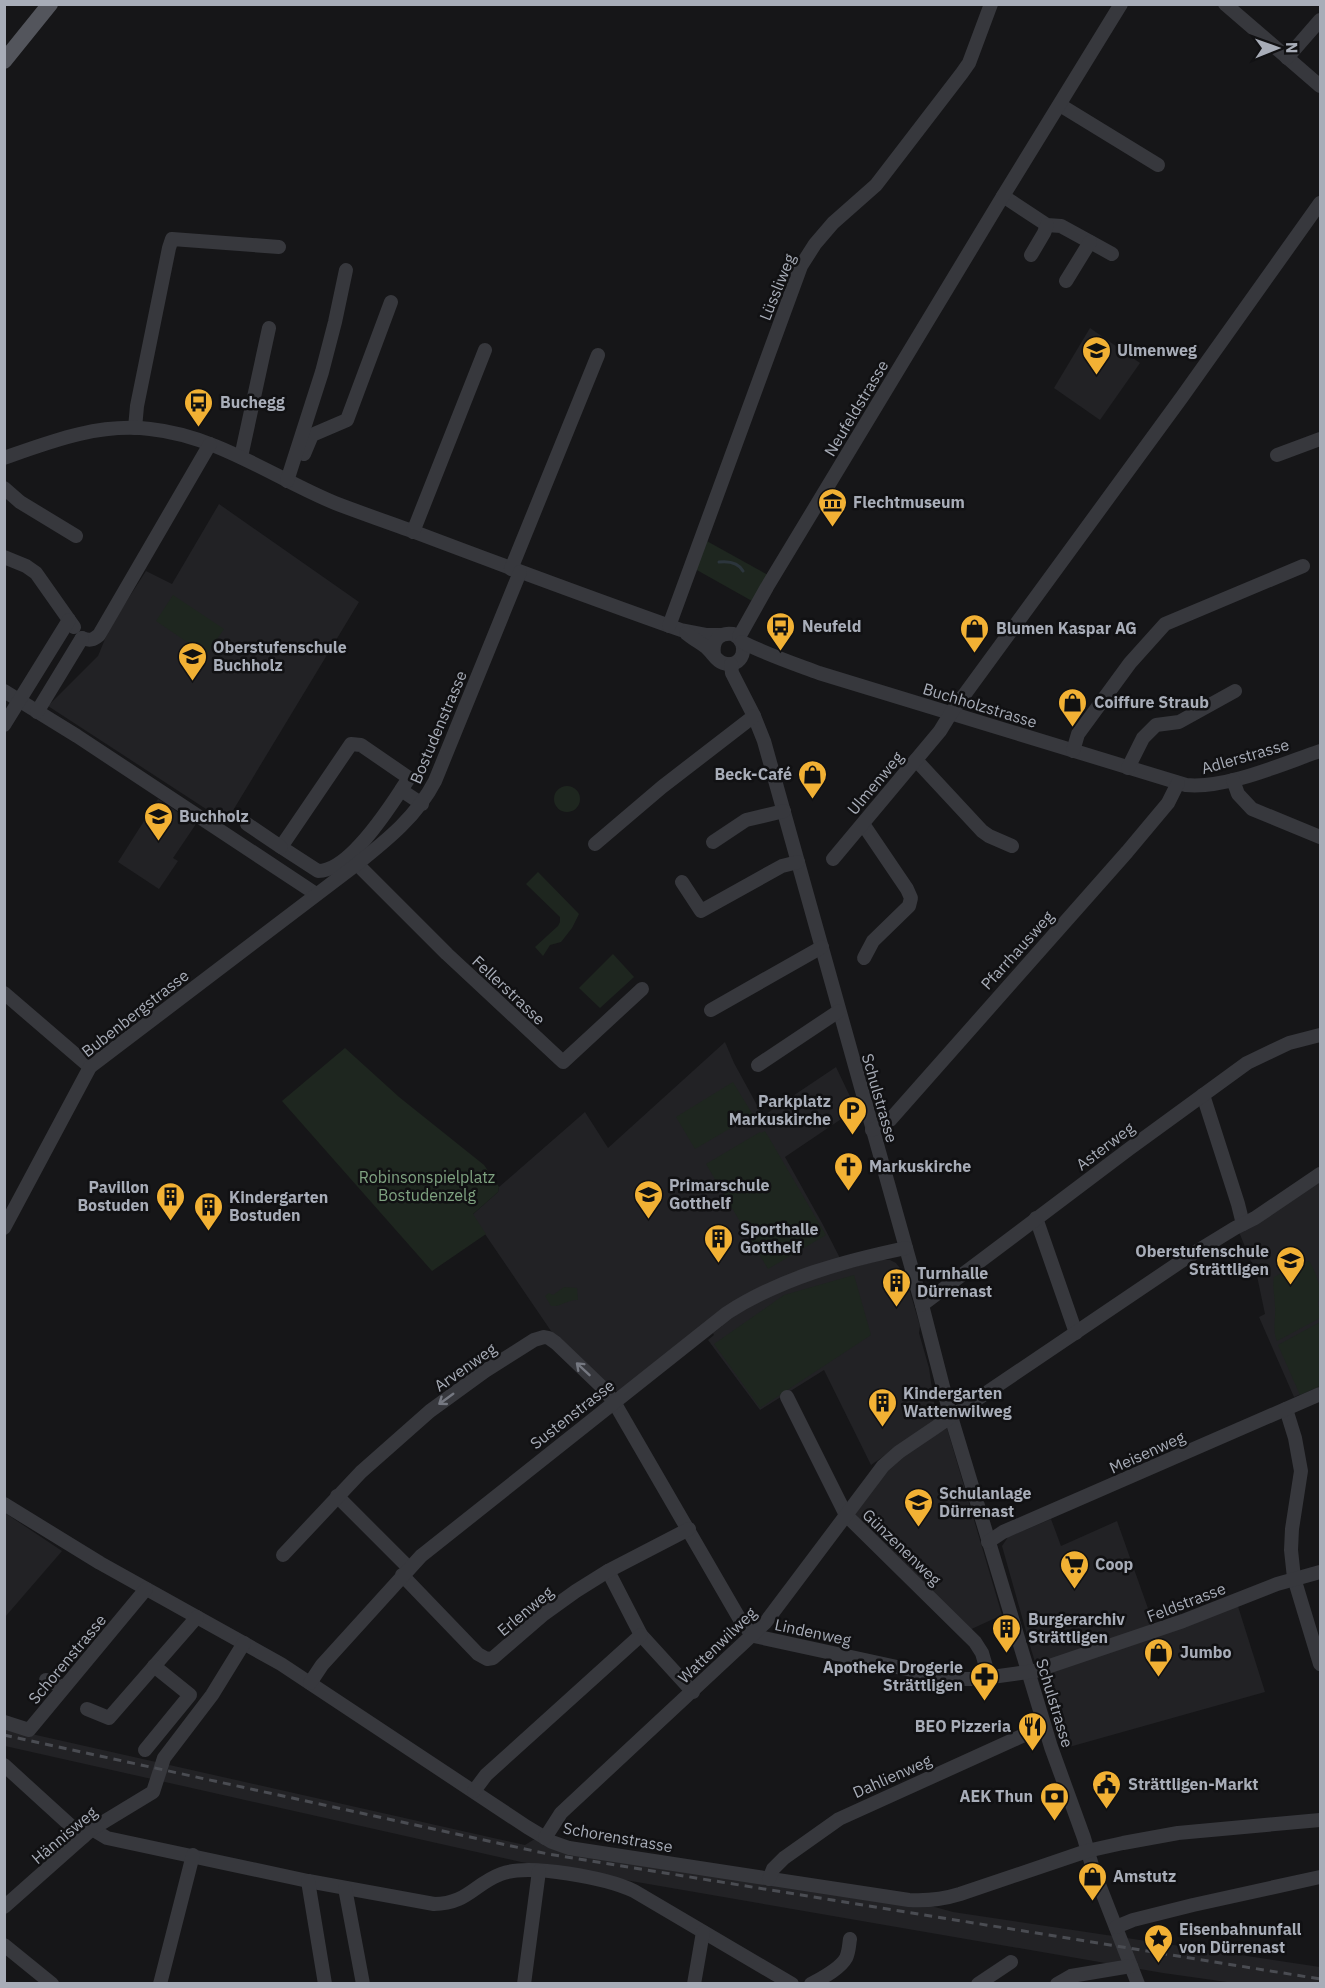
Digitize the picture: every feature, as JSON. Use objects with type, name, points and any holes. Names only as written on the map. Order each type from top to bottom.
[{"type":"main road","points":[[4,61],[50,4]]},
{"type":"street","name":"Lüssliweg","points":[[675,628],[801,267],[815,244],[833,223],[876,185],[962,73],[969,63],[991,4]]},
{"type":"street","name":"Neufeldstrasse","points":[[741,640],[767,587],[1121,4]]},
{"type":"street","points":[[1225,4],[1320,86]]},
{"type":"street","points":[[1287,58],[1320,20]]},
{"type":"street","points":[[1060,105],[1158,165]]},
{"type":"street","points":[[1003,196],[1047,225],[1061,225],[1112,254]]},
{"type":"street","name":"Ulmenweg","points":[[833,859],[940,731],[1320,203]]},
{"type":"street","points":[[1031,255],[1047,225]]},
{"type":"street","points":[[135,428],[137,406],[172,239],[279,247]]},
{"type":"street","points":[[1066,281],[1090,242]]},
{"type":"street","points":[[291,482],[335,322],[346,270]]},
{"type":"street","points":[[291,482],[312,435],[347,420],[391,302]]},
{"type":"street","points":[[241,458],[269,328]]},
{"type":"street","points":[[413,532],[485,350]]},
{"type":"street","name":"Bostudenstrasse","points":[[316,894],[395,832],[422,804],[435,781],[598,355]]},
{"type":"street","points":[[4,458],[82,433],[105,429],[135,428],[173,433],[210,444],[334,502],[675,628],[706,635],[730,633],[741,640],[744,650],[736,661],[722,663],[714,654],[675,628]]},
{"type":"street","points":[[1277,455],[1320,439]]},
{"type":"street","points":[[4,557],[36,573],[82,638],[88,641],[94,639],[99,635],[210,444]]},
{"type":"street","points":[[4,488],[20,502],[76,536]]},
{"type":"street","points":[[1073,751],[1078,734],[1123,672],[1165,624],[1303,566]]},
{"type":"street","points":[[4,725],[69,620]]},
{"type":"street","points":[[714,654],[714,643],[721,635]]},
{"type":"street","points":[[37,712],[82,638]]},
{"type":"street","name":"Buchholzstrasse","points":[[741,640],[771,657]]},
{"type":"street","name":"Buchholzstrasse","points":[[736,661],[751,656],[771,657],[1178,783]]},
{"type":"street","name":"Schulstrasse","points":[[736,661],[732,673],[764,741],[784,811],[794,863],[822,947],[922,1305],[951,1418],[988,1542],[995,1558],[1044,1726],[1138,1983]]},
{"type":"street","points":[[4,691],[316,894]]},
{"type":"street","points":[[1128,768],[1143,738],[1156,725],[1179,722],[1235,691]]},
{"type":"street","points":[[595,844],[662,787],[754,716]]},
{"type":"street","points":[[247,824],[281,847],[318,871],[324,871],[345,858],[369,836],[409,778],[360,745],[351,744],[281,847]]},
{"type":"street","name":"Adlerstrasse","points":[[1178,783],[1201,786],[1233,780],[1320,751]]},
{"type":"street","points":[[916,760],[982,831],[1012,846]]},
{"type":"street","points":[[1233,780],[1238,794],[1252,809],[1320,837]]},
{"type":"street","name":"Pfarrhausweg","points":[[872,1130],[890,1120],[1127,852],[1168,802],[1178,783]]},
{"type":"street","points":[[401,790],[422,804]]},
{"type":"street","points":[[713,842],[746,820],[784,811]]},
{"type":"street","points":[[863,824],[908,889],[911,898],[909,906],[873,941],[864,958]]},
{"type":"street","points":[[682,882],[701,911],[776,869],[794,863]]},
{"type":"street","points":[[699,919],[780,874],[794,863]]},
{"type":"street","name":"Fellerstrasse","points":[[357,864],[447,954],[562,1062],[642,989]]},
{"type":"street","name":"Bubenbergstrasse","points":[[4,1228],[90,1067],[316,894]]},
{"type":"street","points":[[711,1010],[822,947]]},
{"type":"street","points":[[4,993],[90,1067]]},
{"type":"street","points":[[758,1065],[839,1011]]},
{"type":"street","name":"Asterweg","points":[[922,1305],[1247,1063],[1296,1041],[1320,1035]]},
{"type":"street","points":[[1203,1095],[1243,1224]]},
{"type":"street","name":"Wattenwilweg","points":[[545,1838],[561,1813],[754,1636],[883,1466],[899,1452],[1186,1258],[1255,1218],[1320,1174]]},
{"type":"street","points":[[1036,1218],[1076,1333]]},
{"type":"street","name":"Sustenstrasse","points":[[310,1683],[322,1665],[406,1572],[437,1543],[727,1313],[762,1292],[808,1274],[906,1248]]},
{"type":"street","name":"Arvenweg","points":[[283,1555],[337,1496],[430,1411],[485,1371],[539,1338],[549,1338],[556,1343],[603,1388],[614,1402]]},
{"type":"street","name":"Meisenweg","points":[[988,1542],[1007,1531],[1320,1394]]},
{"type":"street","name":"Günzenenweg","points":[[787,1397],[846,1515],[975,1642],[982,1653],[989,1677]]},
{"type":"street","name":"Lindenweg","points":[[614,1402],[742,1623],[754,1636],[952,1679],[964,1680],[1028,1672]]},
{"type":"street","points":[[1286,1409],[1295,1438],[1301,1471],[1292,1529],[1291,1550],[1294,1578],[1320,1664]]},
{"type":"street","points":[[337,1496],[406,1572]]},
{"type":"street","name":"Schorenstrasse","points":[[4,1504],[78,1550],[244,1643],[310,1683],[545,1838],[579,1851],[909,1900],[932,1900],[963,1894],[1088,1851],[1168,1834],[1320,1820]]},
{"type":"street","name":"Erlenweg","points":[[406,1572],[478,1654],[487,1659],[498,1655],[552,1608],[608,1571],[689,1529]]},
{"type":"street","points":[[608,1571],[641,1635],[693,1692]]},
{"type":"street","name":"Feldstrasse","points":[[1028,1672],[1167,1627],[1294,1578],[1320,1572]]},
{"type":"street","name":"Schorenstrasse","points":[[4,1722],[29,1730],[64,1687],[96,1638],[146,1589]]},
{"type":"street","points":[[87,1709],[109,1718],[197,1617]]},
{"type":"street","points":[[474,1791],[486,1775],[641,1635]]},
{"type":"street","name":"Hännisweg","points":[[4,1907],[87,1833],[153,1792],[165,1758],[212,1695],[244,1643]]},
{"type":"street","points":[[145,1750],[190,1695],[154,1666]]},
{"type":"street","points":[[46,1680],[64,1687]]},
{"type":"street","name":"Dahlienweg","points":[[769,1879],[773,1869],[784,1858],[847,1814],[1044,1726]]},
{"type":"street","points":[[4,1765],[87,1833],[308,1881],[434,1905],[459,1900],[502,1873],[517,1871],[539,1871],[576,1876],[623,1886],[792,1983]]},
{"type":"street","points":[[160,1983],[193,1855]]},
{"type":"street","points":[[524,1983],[539,1871]]},
{"type":"street","points":[[1116,1926],[1193,1905],[1320,1877]]},
{"type":"street","points":[[308,1881],[325,1983]]},
{"type":"street","points":[[345,1888],[363,1983]]},
{"type":"street","points":[[694,1983],[703,1932]]},
{"type":"street","points":[[811,1983],[821,1979],[842,1963],[847,1956],[850,1938]]},
{"type":"street","points":[[4,1945],[52,1983]]},
{"type":"street","points":[[978,1983],[1011,1962]]},
{"type":"street","points":[[1057,1983],[1071,1976],[1131,1966]]},
{"type":"shaded area","name":"Ulmenweg","points":[[1090,328],[1140,363],[1100,420],[1054,388]]},
{"type":"shaded area","name":"Oberstufenschule Buchholz","points":[[219,504],[359,602],[226,822],[48,706],[98,656],[110,627],[146,571],[172,584]]},
{"type":"shaded area","name":"Buchholz","points":[[158,799],[196,824],[173,858],[178,861],[159,889],[118,862]]},
{"type":"shaded area","name":"Primarschule Gotthelf","points":[[725,1042],[763,1116],[836,1067],[856,1109],[785,1157],[843,1264],[771,1288],[622,1396],[551,1331],[472,1215],[498,1192],[499,1187],[585,1112],[608,1148]]},
{"type":"shaded area","name":"Oberstufenschule Strättligen","points":[[1320,1178],[1320,1386],[1294,1397],[1259,1317],[1265,1314],[1257,1276],[1239,1232]]},
{"type":"shaded area","points":[[881,1260],[896,1263],[905,1275],[920,1326],[919,1333],[929,1368],[936,1416],[934,1421],[871,1465],[824,1370],[760,1410],[708,1340],[722,1326],[722,1323],[790,1284]]},
{"type":"shaded area","name":"Schulanlage Dürrenast","points":[[947,1428],[1002,1615],[965,1632],[846,1515],[883,1466]]},
{"type":"shaded area","points":[[5,1513],[62,1551],[5,1617]]},
{"type":"shaded area","points":[[1051,1519],[1061,1546],[1117,1521],[1156,1631],[1236,1600],[1265,1692],[1062,1749],[1002,1546],[1008,1537]]},
{"type":"shaded area","points":[[5,1728],[525,1845],[533,1840],[545,1838],[909,1900],[953,1912],[1320,1967],[1320,1983],[1234,1983],[1163,1973],[521,1862],[5,1746]]},
{"type":"green space","points":[[705,540],[768,575],[752,601],[695,569]]},
{"type":"green space","points":[[173,595],[224,629],[206,655],[156,621]]},
{"type":"green space","points":[[567,786],[576,790],[580,799],[576,808],[567,812],[558,808],[554,799],[558,790]]},
{"type":"green space","points":[[538,872],[579,914],[561,942],[550,945],[543,956],[535,947],[558,926],[560,917],[526,884]]},
{"type":"green space","points":[[613,954],[634,977],[600,1008],[579,988]]},
{"type":"green space","name":"Robinsonspielplatz Bostudenzelg","points":[[345,1048],[399,1097],[484,1165],[499,1187],[498,1192],[473,1214],[486,1234],[432,1271],[282,1101]]},
{"type":"green space","points":[[733,1082],[753,1115],[695,1149],[676,1117]]},
{"type":"green space","points":[[765,1131],[826,1235],[768,1269],[706,1164]]},
{"type":"green space","points":[[1309,1261],[1320,1287],[1318,1304],[1320,1318],[1277,1341],[1274,1329],[1274,1277]]},
{"type":"green space","points":[[854,1275],[871,1335],[760,1408],[714,1344],[784,1295]]},
{"type":"green space","points":[[564,1287],[577,1288],[578,1300],[551,1306],[545,1296],[549,1293],[553,1295]]},
{"type":"green space","points":[[1320,1322],[1320,1386],[1300,1395],[1278,1345]]},
{"type":"waterway","points":[[719,562],[732,563],[743,571]]},
{"type":"railway","points":[[4,1735],[548,1854],[1320,1979]]},
{"type":"place","name":"Ulmenweg","points":[[1096,376]]},
{"type":"place","name":"Buchegg","points":[[199,428]]},
{"type":"place","name":"Flechtmuseum","points":[[832,528]]},
{"type":"place","name":"Neufeld","points":[[781,652]]},
{"type":"place","name":"Blumen Kaspar AG","points":[[975,654]]},
{"type":"place","name":"Oberstufenschule Buchholz","points":[[192,682]]},
{"type":"place","name":"Coiffure Straub","points":[[1073,728]]},
{"type":"place","name":"Beck-Café","points":[[813,800]]},
{"type":"place","name":"Buchholz","points":[[158,842]]},
{"type":"place","name":"Parkplatz Markuskirche","points":[[852,1136]]},
{"type":"place","name":"Markuskirche","points":[[848,1192]]},
{"type":"place","name":"Primarschule Gotthelf","points":[[648,1220]]},
{"type":"place","name":"Pavillon Bostuden","points":[[170,1222]]},
{"type":"place","name":"Kindergarten Bostuden","points":[[208,1232]]},
{"type":"place","name":"Sporthalle Gotthelf","points":[[719,1264]]},
{"type":"place","name":"Oberstufenschule Strättligen","points":[[1290,1286]]},
{"type":"place","name":"Turnhalle Dürrenast","points":[[896,1308]]},
{"type":"place","name":"Kindergarten Wattenwilweg","points":[[882,1428]]},
{"type":"place","name":"Schulanlage Dürrenast","points":[[918,1528]]},
{"type":"place","name":"Coop","points":[[1074,1590]]},
{"type":"place","name":"Burgerarchiv Strättligen","points":[[1007,1654]]},
{"type":"place","name":"Jumbo","points":[[1159,1678]]},
{"type":"place","name":"Apotheke Drogerie Strättligen","points":[[984,1702]]},
{"type":"place","name":"BEO Pizzeria","points":[[1032,1752]]},
{"type":"place","name":"Strättligen-Markt","points":[[1107,1810]]},
{"type":"place","name":"AEK Thun","points":[[1054,1822]]},
{"type":"place","name":"Amstutz","points":[[1092,1902]]},
{"type":"place","name":"Eisenbahnunfall von Dürrenast","points":[[1158,1964]]}]
